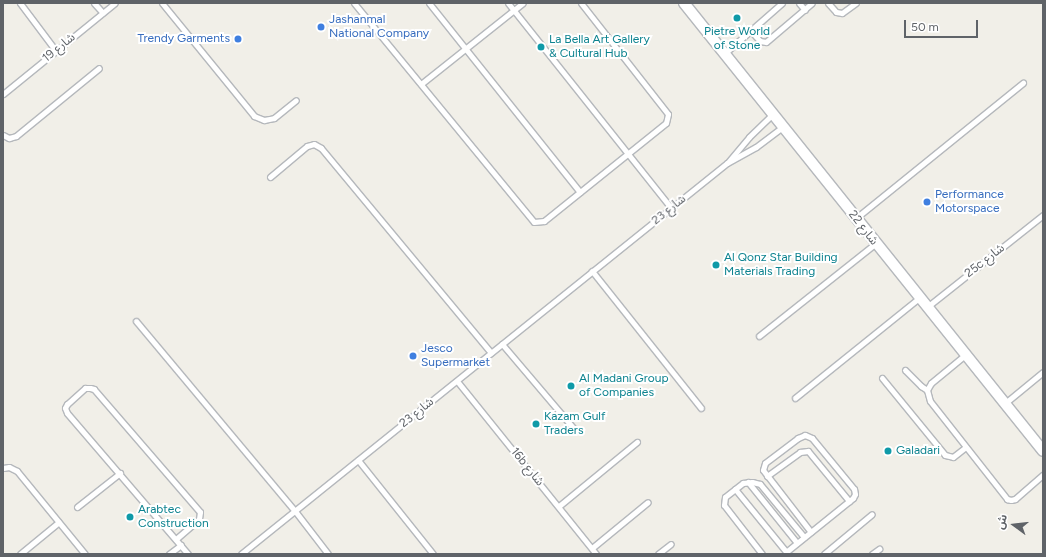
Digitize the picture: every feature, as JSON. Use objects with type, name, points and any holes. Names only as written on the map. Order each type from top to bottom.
[{"type":"street","name":"شارع 22","points":[[684,3],[926,307],[1043,451]]},
{"type":"lane","points":[[20,3],[56,50]]},
{"type":"lane","points":[[94,3],[103,13]]},
{"type":"lane","name":"شارع 19","points":[[3,94],[115,3]]},
{"type":"lane","points":[[162,3],[254,116],[264,120],[274,118],[296,100]]},
{"type":"lane","points":[[354,3],[534,222],[544,221],[580,192],[666,122],[668,114],[581,3]]},
{"type":"lane","points":[[430,3],[580,192]]},
{"type":"lane","points":[[508,3],[671,208]]},
{"type":"lane","points":[[421,84],[524,3]]},
{"type":"lane","points":[[725,53],[782,3]]},
{"type":"lane","points":[[799,3],[805,10]]},
{"type":"lane","points":[[751,31],[760,41],[766,42],[812,3]]},
{"type":"lane","points":[[828,3],[839,13],[844,12],[856,3]]},
{"type":"lane","points":[[3,135],[9,138],[16,136],[100,68]]},
{"type":"lane","points":[[856,218],[1023,83]]},
{"type":"lane","name":"شارع 23","points":[[727,163],[749,137],[773,114]]},
{"type":"lane","name":"شارع 23","points":[[242,554],[727,163],[756,147],[783,127]]},
{"type":"lane","points":[[270,177],[307,146],[314,144],[321,148],[491,353]]},
{"type":"lane","name":"25c شارع","points":[[926,307],[1043,215]]},
{"type":"lane","points":[[759,336],[876,243]]},
{"type":"lane","points":[[592,272],[701,408]]},
{"type":"lane","points":[[795,398],[919,298]]},
{"type":"lane","points":[[136,321],[295,511],[328,554]]},
{"type":"lane","points":[[502,344],[575,430]]},
{"type":"lane","points":[[965,355],[930,383],[927,390],[930,401],[1008,500],[1015,499],[1043,475]]},
{"type":"lane","points":[[905,370],[927,390]]},
{"type":"lane","points":[[1004,404],[1043,372]]},
{"type":"lane","points":[[882,378],[945,455],[953,457],[966,447]]},
{"type":"lane","name":"16b شارع","points":[[457,381],[559,506],[596,554]]},
{"type":"lane","points":[[176,539],[199,519],[200,512],[94,390],[85,388],[67,404],[66,410],[188,554]]},
{"type":"lane","points":[[735,489],[787,553],[854,496],[854,489],[809,436],[798,438],[765,464],[763,470],[811,532]]},
{"type":"lane","points":[[559,506],[637,442]]},
{"type":"lane","points":[[767,476],[800,452],[808,451],[849,501]]},
{"type":"lane","points":[[358,460],[433,554]]},
{"type":"lane","points":[[3,468],[12,468],[17,471],[85,554]]},
{"type":"lane","points":[[77,507],[120,473]]},
{"type":"lane","points":[[762,554],[724,505],[726,497],[735,489],[748,482],[757,482],[762,485],[804,537]]},
{"type":"lane","points":[[748,482],[798,543]]},
{"type":"lane","points":[[592,548],[648,502]]},
{"type":"lane","points":[[824,554],[872,514]]},
{"type":"lane","points":[[20,554],[59,522]]},
{"type":"lane","points":[[658,554],[671,544]]},
{"type":"lane","points":[[169,554],[181,545]]},
{"type":"lane","points":[[872,554],[879,549]]},
{"type":"place","name":"Pietre World of Stone","points":[[737,18]]},
{"type":"place","name":"Jashanmal National Company","points":[[321,27]]},
{"type":"place","name":"Trendy Garments","points":[[238,39]]},
{"type":"place","name":"La Bella Art Gallery & Cultural Hub","points":[[541,47]]},
{"type":"place","name":"Performance Motorspace","points":[[927,202]]},
{"type":"place","name":"Al Qonz Star Building Materials Trading","points":[[716,265]]},
{"type":"place","name":"Jesco Supermarket","points":[[413,356]]},
{"type":"place","name":"Al Madani Group of Companies","points":[[571,386]]},
{"type":"place","name":"Kazam Gulf Traders","points":[[536,424]]},
{"type":"place","name":"Galadari","points":[[888,451]]},
{"type":"place","name":"Arabtec Construction","points":[[130,517]]}]
